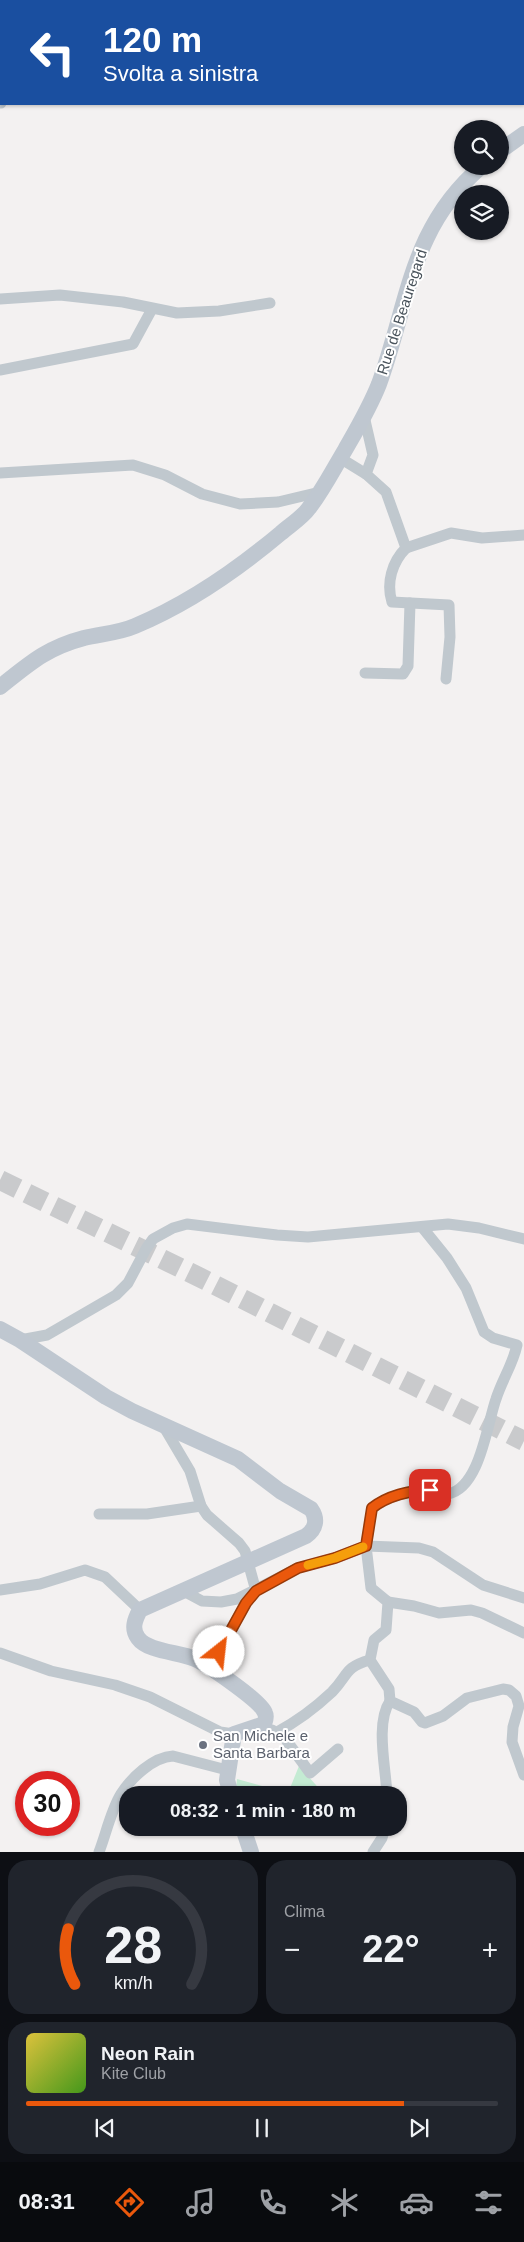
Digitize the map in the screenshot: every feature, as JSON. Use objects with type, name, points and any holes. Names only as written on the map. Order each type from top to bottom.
[{"type":"street","points":[[509,145],[524,134]]},
{"type":"street","name":"Rue de Beauregard","points":[[0,687],[23,667],[51,650],[83,639],[133,627],[169,610],[210,586],[258,552],[307,510],[320,492],[364,416],[386,366],[404,296],[418,253],[448,203],[472,175]]},
{"type":"street","points":[[0,300],[60,295],[123,302],[178,313],[219,311],[270,303]]},
{"type":"street","points":[[0,370],[133,344],[152,309]]},
{"type":"street","points":[[364,416],[373,455],[366,474]]},
{"type":"street","points":[[340,458],[366,474],[386,492],[406,548]]},
{"type":"street","points":[[0,473],[133,465],[165,475],[202,494],[240,504],[278,502],[320,492]]},
{"type":"street","points":[[446,679],[450,637],[449,605],[392,602],[388,590],[396,558],[406,548],[451,533],[482,538],[524,536]]},
{"type":"street","points":[[365,673],[403,674],[408,666],[410,603]]},
{"type":"street","points":[[20,1340],[47,1335],[116,1295],[128,1283],[146,1248],[153,1239],[173,1228],[188,1224],[308,1237],[448,1224],[479,1228],[524,1238]]},
{"type":"street","points":[[422,1227],[447,1258],[466,1288],[484,1332],[492,1338],[517,1346],[515,1355],[496,1398],[481,1456],[466,1481],[456,1491],[446,1494],[417,1490],[380,1501],[372,1508],[366,1546],[371,1588],[388,1602],[440,1613],[471,1610],[482,1613],[524,1633]]},
{"type":"street","points":[[0,1329],[20,1340],[106,1397],[164,1427],[238,1459],[280,1491],[311,1509],[314,1513],[316,1524],[310,1533],[248,1563],[140,1610],[136,1616],[134,1630],[143,1644],[195,1659],[252,1698],[265,1712],[270,1728],[284,1738],[310,1774],[338,1749]]},
{"type":"street","points":[[164,1427],[190,1471],[201,1506],[240,1543],[245,1551],[256,1591]]},
{"type":"street","points":[[99,1514],[147,1514],[201,1506]]},
{"type":"street","points":[[187,1590],[196,1598],[212,1602],[237,1599],[298,1568],[335,1558],[366,1546],[419,1548],[433,1552],[483,1585],[524,1598]]},
{"type":"street","points":[[0,1590],[40,1584],[85,1570],[106,1577],[140,1610]]},
{"type":"street","points":[[210,1668],[246,1603],[256,1591]]},
{"type":"street","points":[[386,1786],[383,1723],[385,1708],[390,1701],[389,1689],[370,1660],[374,1640],[386,1630],[388,1602]]},
{"type":"street","points":[[0,1654],[51,1671],[116,1685],[150,1696],[220,1732],[234,1734],[295,1722],[332,1692],[350,1668],[370,1660]]},
{"type":"street","points":[[390,1701],[414,1712],[425,1723],[442,1716],[466,1698],[503,1689],[510,1690],[516,1696],[519,1706],[513,1727],[512,1742],[524,1775]]},
{"type":"street","points":[[229,1786],[228,1770],[234,1734]]},
{"type":"street","points":[[99,1852],[121,1795],[132,1780],[148,1766],[166,1756],[173,1756],[228,1770]]},
{"type":"street","points":[[246,1836],[252,1852]]},
{"type":"street","points":[[374,1852],[383,1836]]},
{"type":"green space","points":[[299,1766],[317,1786],[291,1786]]},
{"type":"green space","points":[[237,1779],[262,1786],[236,1786]]},
{"type":"tunnel","points":[[0,1180],[199,1277],[524,1441]]},
{"type":"slow traffic","points":[[308,1565],[335,1558],[363,1547]]},
{"type":"place","name":"San Michele e Santa Barbara","points":[[203,1745]]},
{"type":"route","points":[[219,1652],[246,1603],[256,1591],[298,1568],[335,1558],[354,1549],[366,1546],[372,1508],[380,1501],[417,1490],[430,1490]]}]
